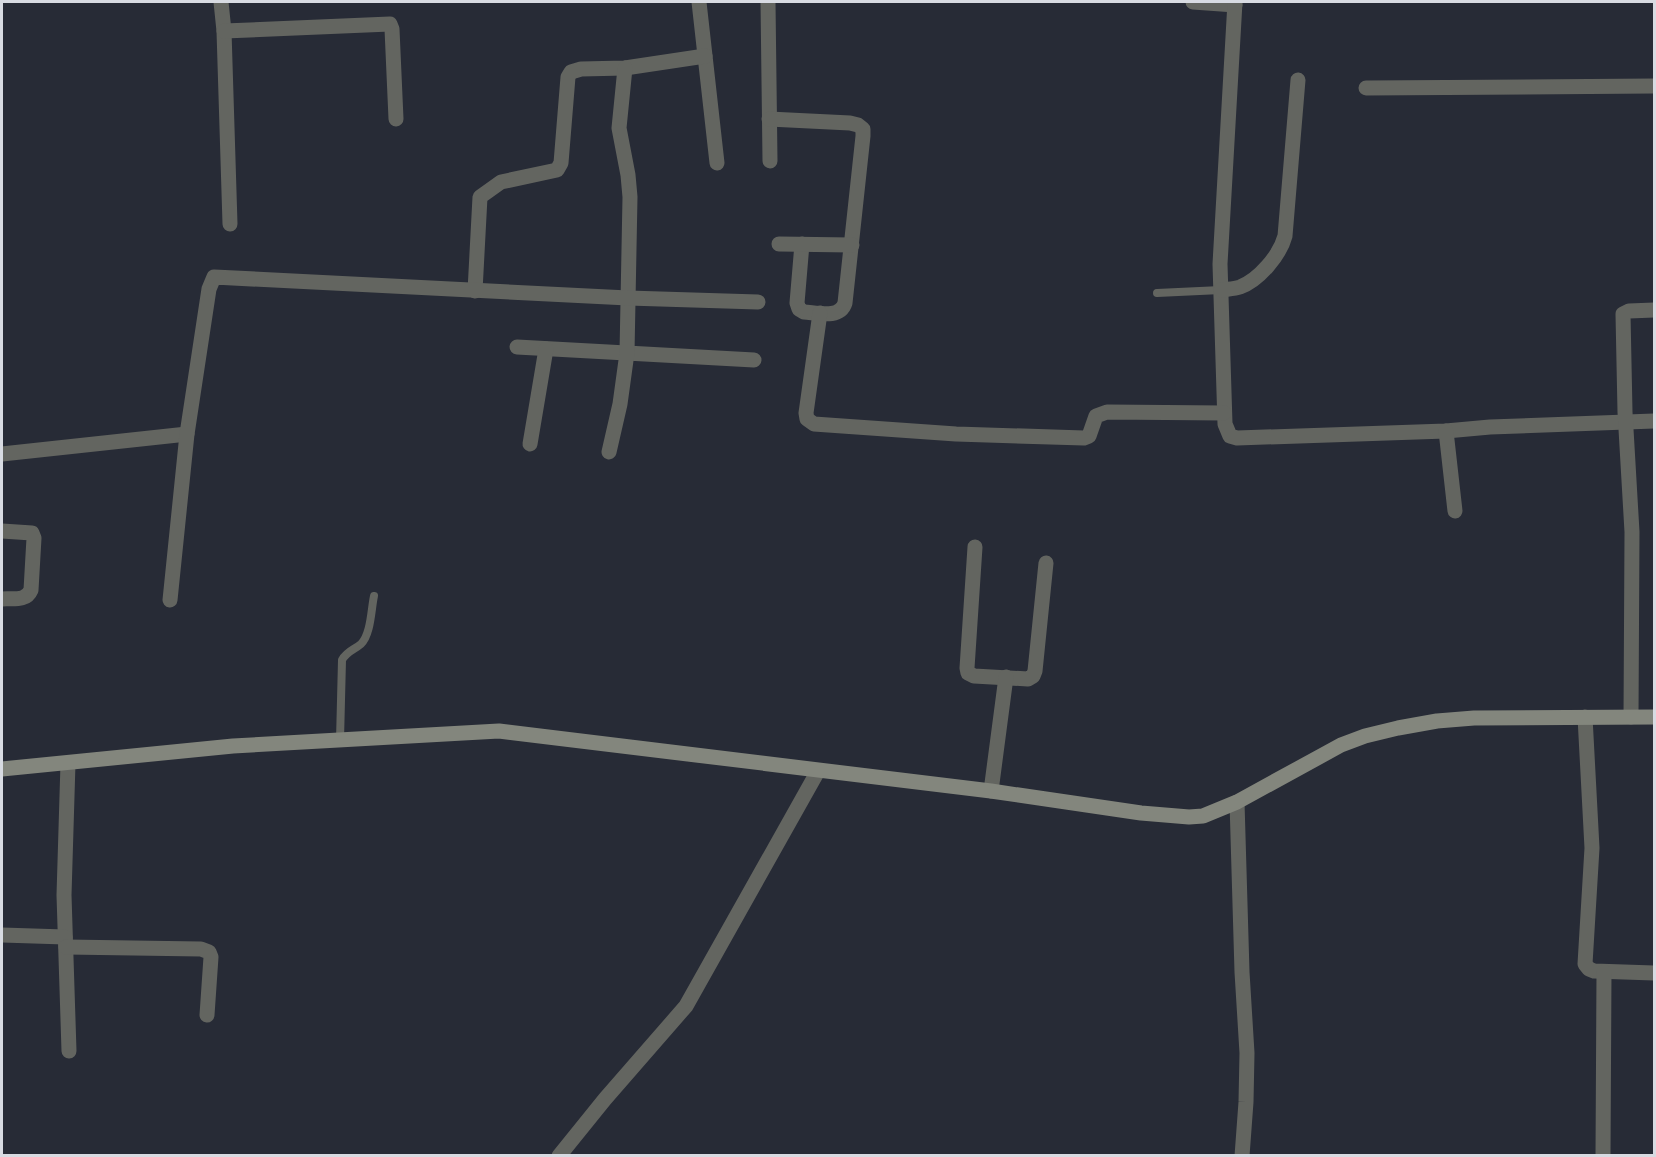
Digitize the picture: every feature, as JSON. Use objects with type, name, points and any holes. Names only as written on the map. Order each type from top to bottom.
[{"type":"street","points":[[221,2],[224,31],[230,224]]},
{"type":"street","points":[[699,2],[717,163]]},
{"type":"street","points":[[768,2],[770,161]]},
{"type":"street","points":[[1193,2],[1235,3],[1222,211],[1221,290],[1224,413],[1227,432],[1230,436],[1237,438],[1446,431],[1490,427],[1654,421]]},
{"type":"street","points":[[224,31],[390,24],[396,119]]},
{"type":"street","points":[[475,291],[480,197],[501,182],[556,170],[561,163],[568,77],[571,72],[580,69],[625,68],[705,56]]},
{"type":"street","points":[[609,452],[620,404],[627,353],[630,197],[619,128],[625,68]]},
{"type":"street","points":[[1221,290],[1238,288],[1249,283],[1281,249],[1285,236],[1298,80]]},
{"type":"street","points":[[1366,88],[1654,86]]},
{"type":"street","points":[[769,119],[850,123],[858,125],[864,136],[843,310],[838,313],[804,312],[800,309],[797,303],[802,244]]},
{"type":"street","points":[[778,244],[852,245]]},
{"type":"street","points":[[170,600],[187,434],[209,289],[214,277],[475,291],[758,302]]},
{"type":"street","points":[[1631,717],[1632,532],[1623,314],[1629,311],[1654,310]]},
{"type":"street","points":[[820,313],[806,413],[807,419],[814,424],[956,434],[1084,438],[1092,432],[1096,416],[1107,412],[1224,413]]},
{"type":"street","points":[[517,347],[754,360]]},
{"type":"street","points":[[530,444],[546,349]]},
{"type":"street","points":[[1446,431],[1455,511]]},
{"type":"street","points":[[2,454],[187,434]]},
{"type":"street","points":[[2,531],[32,533],[34,538],[31,590],[24,598],[2,599]]},
{"type":"street","points":[[975,547],[967,668],[968,673],[974,676],[1028,679],[1033,676],[1046,563]]},
{"type":"street","points":[[991,791],[1006,678]]},
{"type":"street","points":[[1585,717],[1593,848],[1585,964],[1589,969],[1604,972],[1654,973]]},
{"type":"street","points":[[2,769],[233,746],[499,730],[991,791],[1141,813],[1189,817],[1203,816],[1237,802],[1341,745],[1398,728],[1437,721],[1474,718],[1654,717]]},
{"type":"street","points":[[68,763],[64,895],[69,1051]]},
{"type":"street","points":[[559,1155],[686,1006],[818,771]]},
{"type":"street","points":[[1237,802],[1247,1053],[1242,1155]]},
{"type":"street","points":[[2,934],[65,942],[201,949],[209,952],[211,957],[207,1015]]},
{"type":"street","points":[[1603,1155],[1604,972]]},
{"type":"lane","points":[[1157,293],[1221,290]]},
{"type":"lane","points":[[340,740],[342,660],[345,653],[363,642],[374,596]]}]
